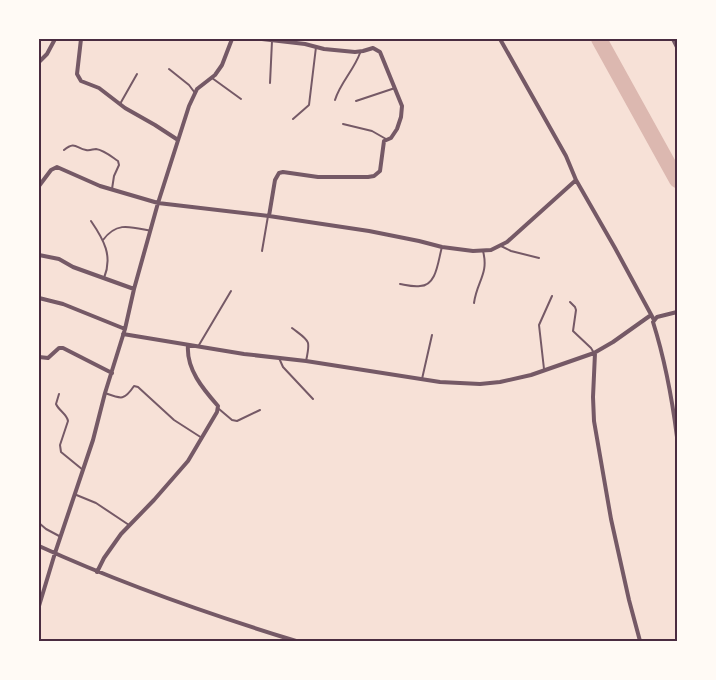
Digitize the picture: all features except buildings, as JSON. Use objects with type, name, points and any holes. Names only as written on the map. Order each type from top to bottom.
[{"type":"street","points":[[39,62],[47,54],[55,39]]},
{"type":"street","points":[[81,39],[78,78],[99,88],[120,104],[178,140]]},
{"type":"street","points":[[39,606],[100,416],[158,203],[178,140],[195,93],[212,78],[222,65],[232,39]]},
{"type":"street","points":[[262,39],[324,49],[361,52],[373,48],[380,52],[402,106],[401,117],[394,135],[386,139],[383,144],[380,171],[374,177],[318,177],[279,173],[275,180],[268,216]]},
{"type":"street","points":[[500,39],[654,320],[653,324],[658,334],[669,378],[677,437]]},
{"type":"street","points":[[673,39],[677,47]]},
{"type":"street","points":[[39,186],[57,166],[93,183],[158,203],[369,231],[442,247],[473,251],[490,250],[501,246],[576,180]]},
{"type":"street","points":[[39,255],[59,259],[74,267],[134,289]]},
{"type":"street","points":[[39,298],[73,307],[124,332],[198,347],[306,361],[422,380],[480,384],[517,379],[544,372],[594,353],[651,315]]},
{"type":"street","points":[[654,320],[657,317],[677,312]]},
{"type":"street","points":[[97,572],[112,546],[188,461],[219,409],[198,382],[188,358],[188,345]]},
{"type":"street","points":[[39,357],[48,358],[59,348],[63,348],[112,373]]},
{"type":"street","points":[[594,353],[592,397],[594,421],[612,519],[639,641]]},
{"type":"street","points":[[39,546],[151,593],[296,641]]},
{"type":"lane","points":[[270,83],[272,41]]},
{"type":"lane","points":[[293,119],[309,105],[316,47]]},
{"type":"lane","points":[[334,100],[361,52]]},
{"type":"lane","points":[[169,69],[195,93]]},
{"type":"lane","points":[[120,104],[137,74]]},
{"type":"lane","points":[[212,78],[241,99]]},
{"type":"lane","points":[[356,102],[395,88]]},
{"type":"lane","points":[[343,124],[372,131],[386,139]]},
{"type":"lane","points":[[64,150],[73,145],[87,150],[100,150],[118,161],[119,165],[112,189]]},
{"type":"lane","points":[[262,251],[268,216]]},
{"type":"lane","points":[[91,221],[103,240],[109,261],[104,278]]},
{"type":"lane","points":[[103,240],[107,234],[118,227],[151,231]]},
{"type":"lane","points":[[501,246],[510,251],[539,258]]},
{"type":"lane","points":[[400,284],[418,287],[428,285],[435,274],[442,247]]},
{"type":"lane","points":[[474,303],[484,272],[483,250]]},
{"type":"lane","points":[[198,347],[231,291]]},
{"type":"lane","points":[[544,372],[538,325],[552,296]]},
{"type":"lane","points":[[570,302],[576,310],[574,333],[594,353]]},
{"type":"lane","points":[[292,328],[309,343],[306,361]]},
{"type":"lane","points":[[422,380],[432,335]]},
{"type":"lane","points":[[279,358],[287,372],[313,399]]},
{"type":"lane","points":[[105,393],[123,398],[134,386],[138,387],[174,420],[202,438]]},
{"type":"lane","points":[[59,394],[56,405],[68,422],[60,445],[61,452],[83,470]]},
{"type":"lane","points":[[219,409],[237,422],[260,410]]},
{"type":"lane","points":[[74,494],[96,503],[130,525]]},
{"type":"lane","points":[[39,523],[61,537]]},
{"type":"waterway","points":[[599,39],[677,180]]}]
